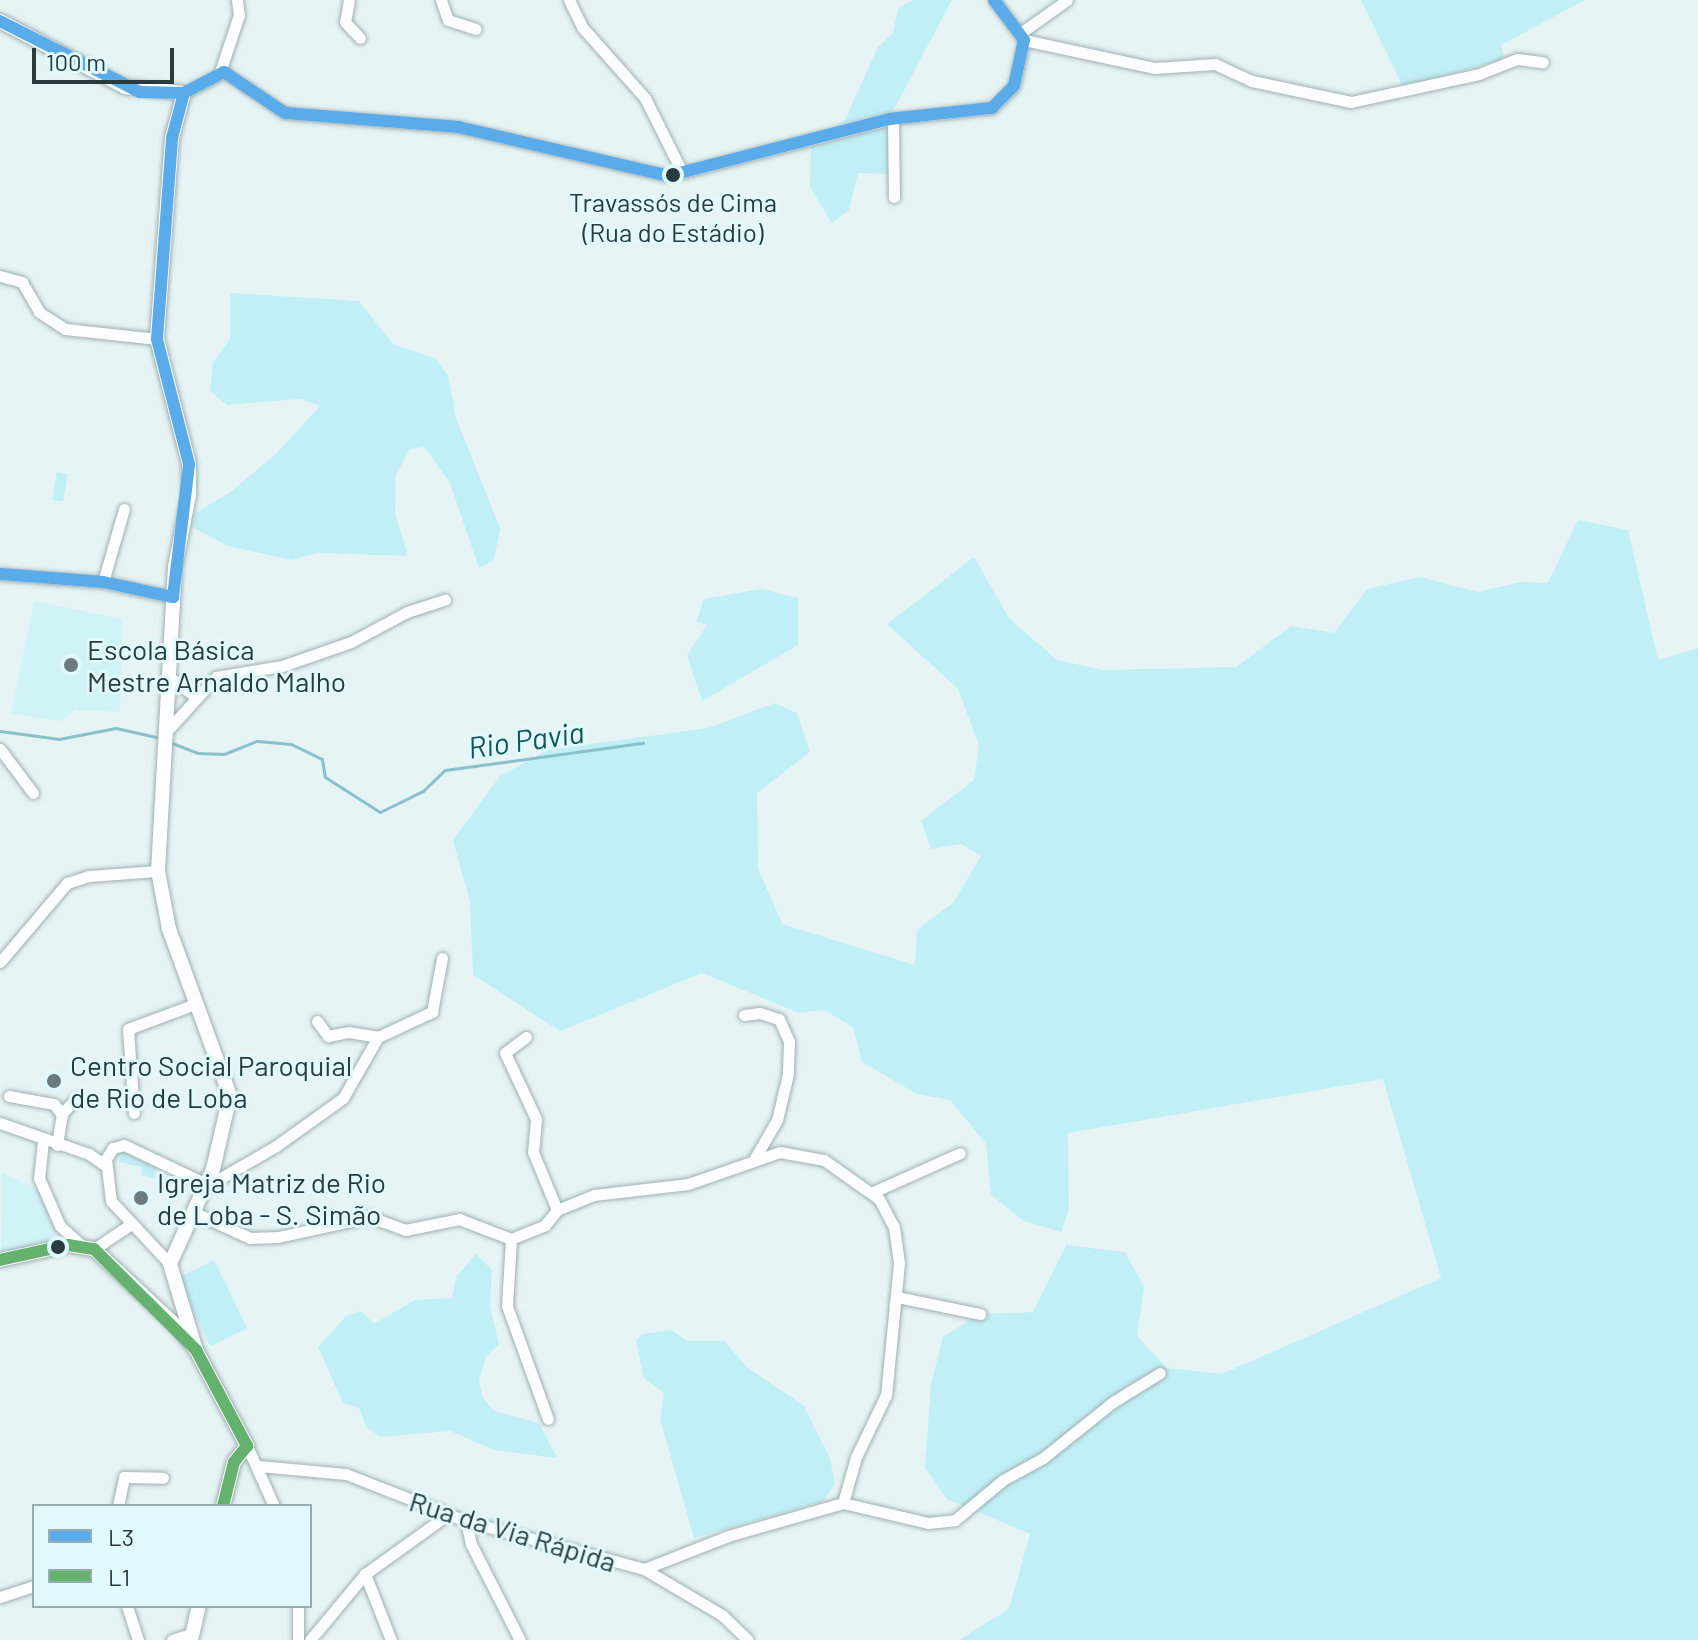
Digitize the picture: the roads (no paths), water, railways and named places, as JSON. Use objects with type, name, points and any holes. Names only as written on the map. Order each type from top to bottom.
[{"type":"street","points":[[0,21],[125,87],[184,93],[220,72],[239,15],[237,0]]},
{"type":"street","points":[[349,0],[345,22],[360,38]]},
{"type":"street","points":[[441,0],[448,20],[476,29]]},
{"type":"street","points":[[569,0],[582,27],[645,98],[682,172]]},
{"type":"street","points":[[994,0],[1023,36],[1155,68],[1215,64],[1252,81],[1351,102],[1479,74],[1517,59],[1543,62]]},
{"type":"street","points":[[220,72],[285,113],[458,127],[659,176],[893,119],[992,108],[1014,86],[1023,36],[1067,0]]},
{"type":"street","points":[[170,1264],[207,1182],[230,1096],[216,1048],[195,1004],[162,904],[158,871],[173,597],[189,464],[157,339],[172,138],[184,93]]},
{"type":"street","points":[[893,119],[894,197]]},
{"type":"street","points":[[0,276],[22,282],[39,312],[65,329],[157,339]]},
{"type":"street","points":[[103,582],[124,509]]},
{"type":"street","points":[[0,574],[103,582],[173,597]]},
{"type":"street","points":[[165,734],[195,696],[216,677],[282,666],[445,600]]},
{"type":"street","points":[[168,676],[195,696]]},
{"type":"street","points":[[0,749],[33,793]]},
{"type":"street","points":[[0,962],[67,883],[88,876],[158,871]]},
{"type":"street","points":[[317,1021],[328,1036],[348,1032],[378,1037],[432,1012],[442,958]]},
{"type":"street","points":[[134,1113],[128,1029],[195,1004]]},
{"type":"street","points":[[744,1015],[760,1013],[779,1019],[789,1041],[788,1074],[777,1120],[752,1162]]},
{"type":"street","points":[[180,1322],[178,1296],[170,1264],[111,1201],[105,1165],[113,1148],[124,1145],[207,1182],[219,1179],[276,1146],[343,1098],[378,1037]]},
{"type":"street","points":[[526,1037],[505,1053],[536,1119],[533,1152],[557,1210]]},
{"type":"street","points":[[9,1096],[54,1104],[62,1115]]},
{"type":"street","points":[[57,1145],[62,1115],[76,1099]]},
{"type":"street","points":[[0,1123],[105,1165]]},
{"type":"street","points":[[43,1141],[39,1178],[60,1226],[180,1322],[259,1466],[273,1504]]},
{"type":"street","points":[[193,1212],[250,1238],[278,1237],[370,1217],[405,1230],[459,1219],[511,1239],[545,1225],[557,1210],[594,1195],[688,1184],[780,1152],[809,1154],[873,1192],[894,1227],[897,1297],[886,1395],[856,1457],[843,1503]]},
{"type":"street","points":[[873,1192],[960,1153]]},
{"type":"street","points":[[0,1260],[58,1246],[88,1248],[131,1224]]},
{"type":"street","points":[[511,1239],[507,1306],[548,1419]]},
{"type":"street","points":[[897,1297],[980,1314]]},
{"type":"street","points":[[644,1569],[728,1536],[843,1503],[928,1523],[955,1520],[1003,1480],[1043,1458],[1113,1402],[1160,1373]]},
{"type":"street","points":[[224,1504],[234,1462],[247,1446]]},
{"type":"street","name":"Rua da Via Rápida","points":[[259,1466],[346,1474],[447,1515],[644,1569],[722,1615],[745,1639]]},
{"type":"street","points":[[118,1504],[124,1477],[163,1478]]},
{"type":"street","points":[[310,1640],[365,1574],[447,1515]]},
{"type":"street","points":[[466,1521],[471,1544],[520,1640]]},
{"type":"street","points":[[365,1574],[391,1640]]},
{"type":"street","points":[[0,1597],[32,1587]]},
{"type":"street","points":[[128,1608],[138,1640]]},
{"type":"street","points":[[172,1640],[192,1636],[199,1608]]},
{"type":"street","points":[[298,1608],[298,1640]]},
{"type":"waterway","name":"Rio Pavia","points":[[0,731],[59,739],[116,728],[156,737]]},
{"type":"waterway","name":"Rio Pavia","points":[[172,743],[198,753],[224,754],[257,741],[291,744],[322,759],[325,777],[380,812],[423,791],[445,770],[643,743]]},
{"type":"place","name":"Travassós de Cima (Rua do Estádio)","points":[[673,175]]},
{"type":"place","name":"Escola Básica Mestre Arnaldo Malho","points":[[71,665]]},
{"type":"place","name":"Centro Social Paroquial de Rio de Loba","points":[[54,1081]]},
{"type":"place","name":"Igreja Matriz de Rio de Loba - S. Simão","points":[[141,1198]]}]
